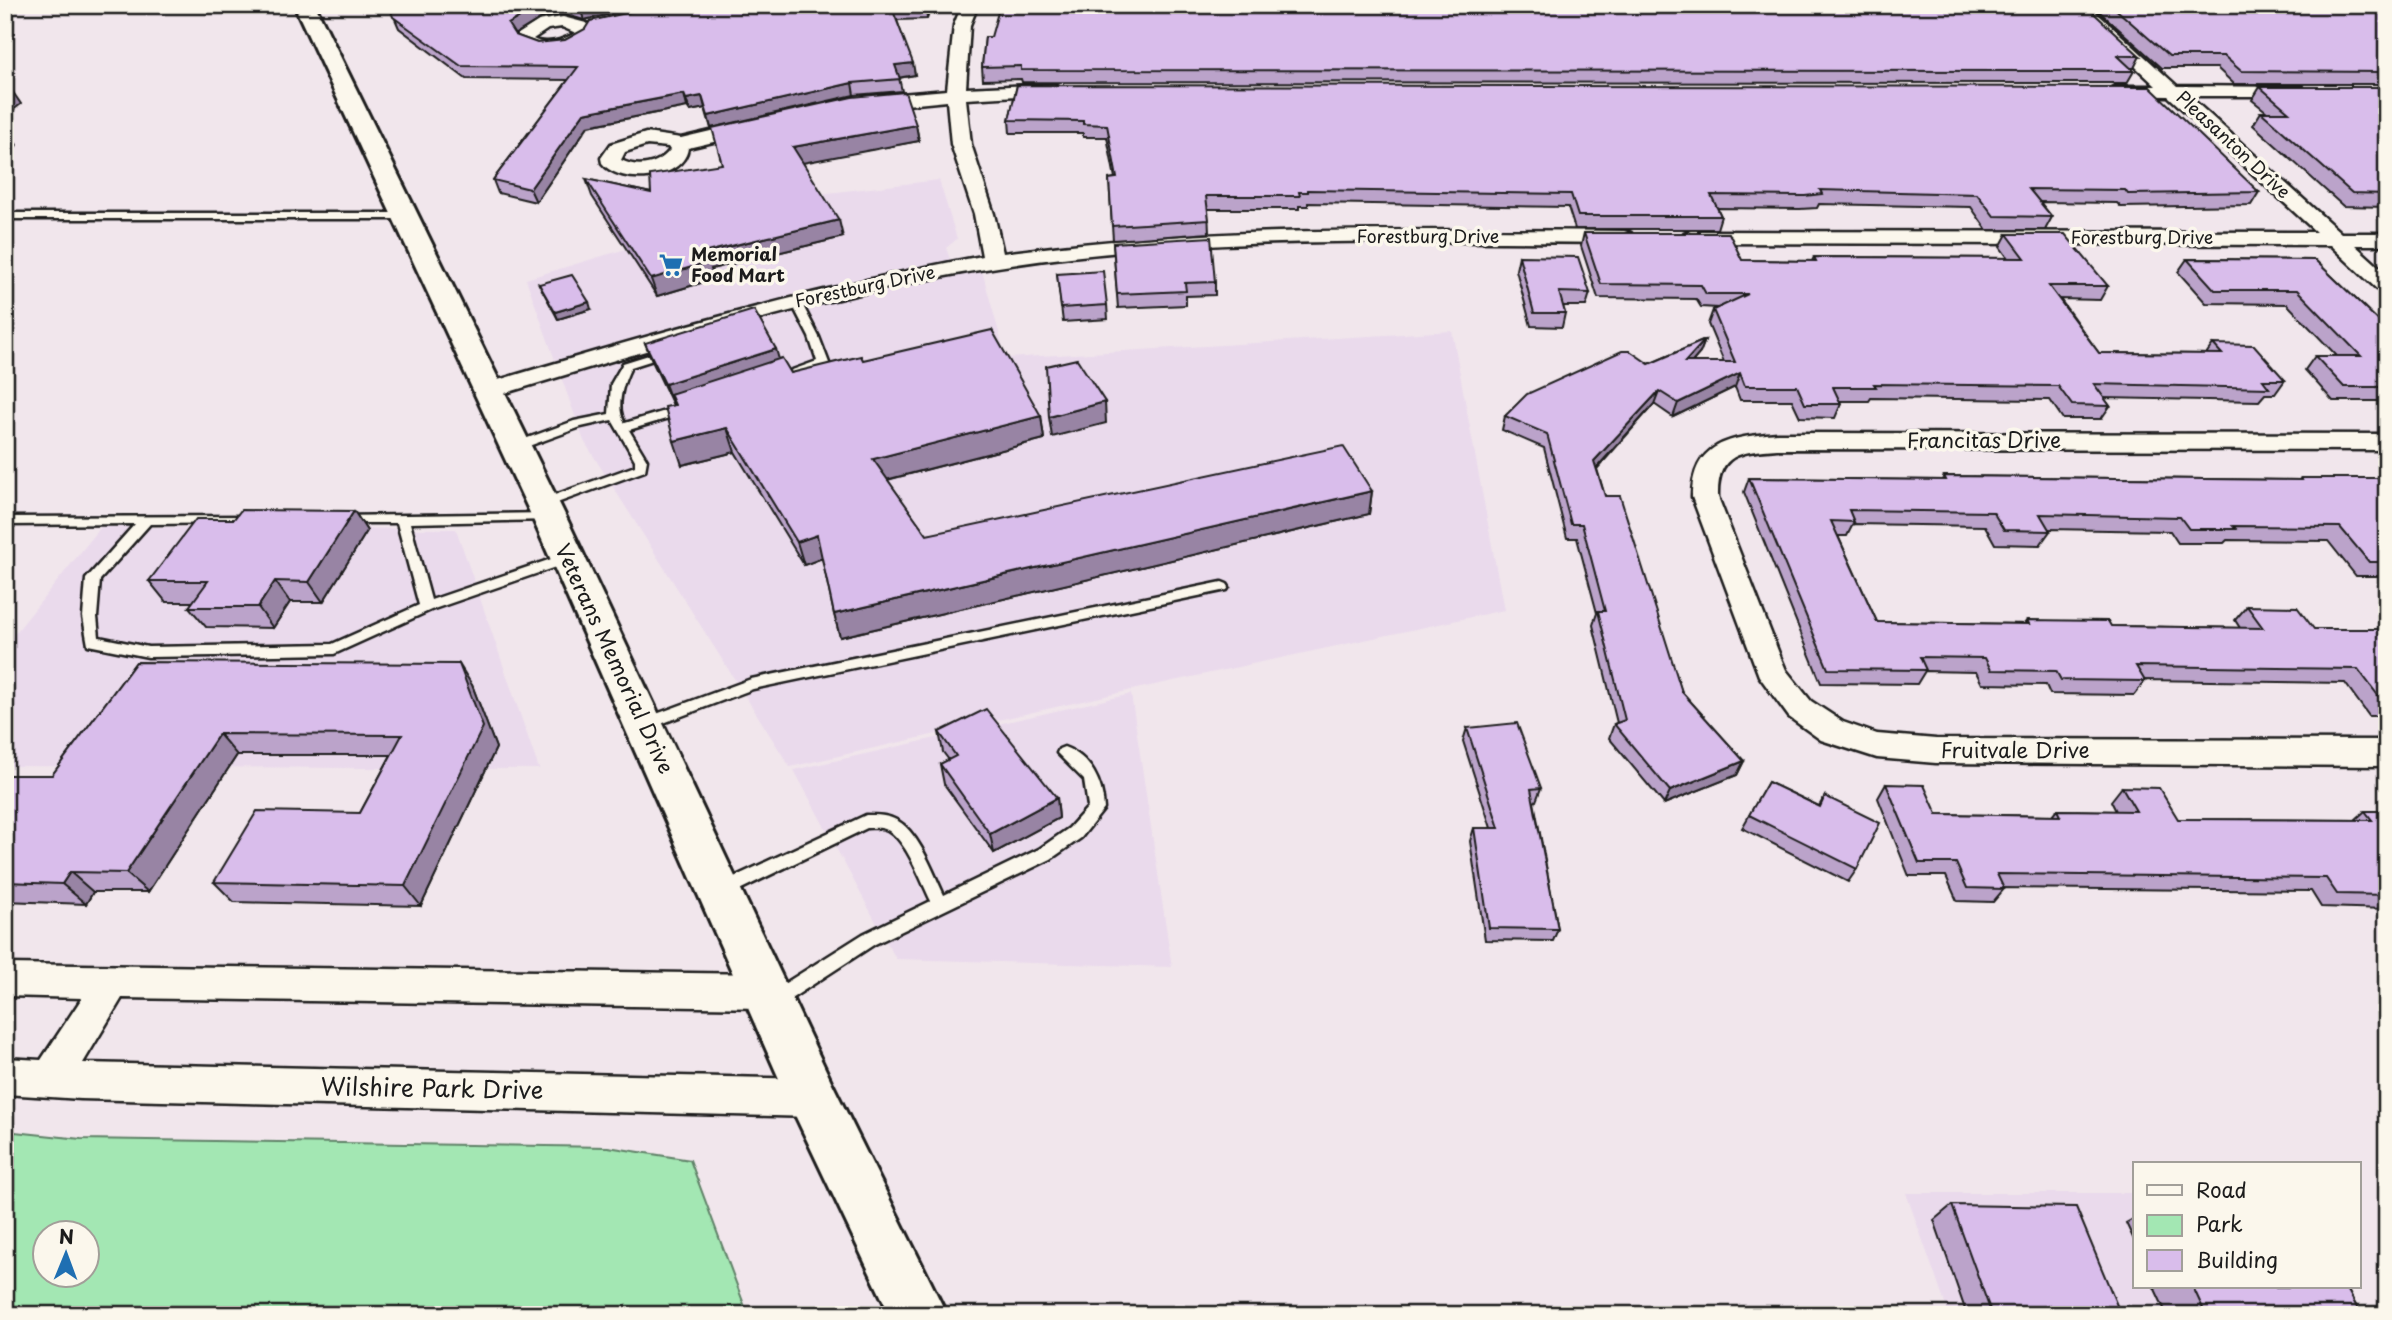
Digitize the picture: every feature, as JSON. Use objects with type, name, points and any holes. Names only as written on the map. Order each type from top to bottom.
[{"type":"main road","name":"Veterans Memorial Drive","points":[[304,5],[568,558],[813,1098],[919,1315]]},
{"type":"street","points":[[970,5],[962,25],[956,94],[961,144],[984,214],[994,261]]},
{"type":"street","name":"Pleasanton Drive","points":[[2078,5],[2387,286]]},
{"type":"street","points":[[842,107],[956,94],[1069,89]]},
{"type":"street","points":[[2091,91],[2320,92]]},
{"type":"street","points":[[678,145],[765,124]]},
{"type":"street","name":"Forestburg Drive","points":[[487,391],[686,341],[796,302],[994,261],[1109,248],[1247,239],[1639,237]]},
{"type":"street","name":"Forestburg Drive","points":[[1667,237],[2387,239]]},
{"type":"street","name":"Francitas Drive","points":[[1735,578],[1705,496],[1703,479],[1709,463],[1724,451],[1748,443],[2387,442]]},
{"type":"street","name":"Fruitvale Drive","points":[[1735,578],[1774,676],[1800,709],[1832,731],[1877,746],[1936,751],[2387,753]]},
{"type":"street","points":[[5,980],[768,997]]},
{"type":"street","points":[[51,1079],[113,981]]},
{"type":"street","name":"Wilshire Park Drive","points":[[5,1076],[813,1098]]},
{"type":"lane","points":[[5,216],[404,216]]},
{"type":"lane","points":[[779,379],[823,363],[814,337],[796,302]]},
{"type":"lane","points":[[321,519],[402,518],[545,510],[641,468],[641,460],[615,416],[617,384],[627,365],[686,341]]},
{"type":"lane","points":[[623,428],[696,406]]},
{"type":"lane","points":[[515,447],[578,424],[615,416]]},
{"type":"lane","points":[[402,518],[426,607]]},
{"type":"lane","points":[[5,521],[267,519]]},
{"type":"lane","points":[[146,520],[93,579],[90,618],[93,641],[148,652],[334,649],[426,607],[568,558]]},
{"type":"lane","points":[[643,724],[751,684],[1222,587]]},
{"type":"lane","points":[[768,997],[869,939],[1045,854],[1075,833],[1096,809],[1096,794],[1090,773],[1064,753]]},
{"type":"lane","points":[[719,891],[866,821],[894,826],[905,837],[940,904]]},
{"type":"shaded area","points":[[939,180],[957,239],[946,248],[956,275],[982,271],[1006,358],[1452,331],[1504,610],[790,767],[584,441],[526,279],[802,196]]},
{"type":"shaded area","points":[[101,527],[456,529],[539,769],[5,766],[5,646]]},
{"type":"shaded area","points":[[1131,694],[1172,967],[896,959],[794,770]]},
{"type":"shaded area","points":[[1906,1193],[2133,1193],[2133,1288],[2346,1288],[2360,1315],[1949,1315]]},
{"type":"green space","points":[[5,1131],[81,1139],[608,1147],[690,1160],[748,1315],[5,1315]]},
{"type":"building","points":[[389,5],[540,5],[508,24],[515,35],[537,43],[565,40],[585,29],[590,21],[662,5],[926,5],[926,8],[892,8],[913,63],[895,65],[900,79],[852,83],[708,116],[702,96],[686,99],[684,94],[584,113],[530,189],[493,180],[578,67],[461,66],[393,17]]},
{"type":"building","points":[[569,5],[594,5],[580,8]]},
{"type":"building","points":[[1000,5],[2085,5],[2140,56],[2117,55],[2134,71],[1021,70],[1021,66],[982,67],[985,37],[991,37]]},
{"type":"building","points":[[2111,5],[2387,5],[2387,72],[2241,71],[2224,56],[2169,56]]},
{"type":"building","points":[[1017,85],[2150,87],[2259,192],[2128,194],[2125,190],[2029,189],[2052,217],[1994,216],[1977,194],[1820,190],[1822,194],[1805,196],[1711,195],[1721,216],[1578,216],[1571,194],[1308,190],[1299,192],[1300,196],[1206,196],[1209,220],[1112,226],[1109,179],[1117,178],[1107,125],[1083,124],[1083,121],[1009,120]]},
{"type":"building","points":[[2260,87],[2387,87],[2387,194],[2352,193],[2261,112],[2289,112]]},
{"type":"building","points":[[905,92],[916,125],[793,147],[839,220],[702,253],[709,262],[651,279],[586,179],[651,193],[650,175],[722,164],[712,128],[852,97]]},
{"type":"building","points":[[1584,233],[1729,233],[1742,260],[1816,261],[1814,257],[2025,258],[2007,234],[2065,234],[2108,286],[2049,286],[2099,353],[2222,354],[2213,344],[2254,345],[2285,380],[2263,380],[2269,388],[2094,384],[2110,406],[2072,405],[2058,386],[1874,384],[1876,387],[1833,387],[1841,404],[1805,404],[1797,386],[1745,386],[1740,373],[1678,403],[1659,391],[1594,461],[1605,496],[1620,496],[1682,692],[1744,761],[1670,791],[1614,724],[1625,720],[1598,611],[1605,611],[1582,524],[1571,524],[1547,434],[1505,416],[1527,394],[1622,351],[1630,351],[1649,364],[1705,340],[1685,362],[1735,362],[1713,310],[1748,294],[1706,294],[1701,285],[1601,284]]},
{"type":"building","points":[[1211,237],[1215,282],[1185,283],[1186,291],[1117,294],[1113,243]]},
{"type":"building","points":[[1519,256],[1578,257],[1590,293],[1559,292],[1565,313],[1534,313]]},
{"type":"building","points":[[2187,259],[2315,260],[2387,329],[2387,387],[2344,387],[2315,356],[2361,356],[2297,290],[2215,290]]},
{"type":"building","points":[[1103,271],[1107,305],[1061,308],[1057,274]]},
{"type":"building","points":[[572,275],[589,302],[555,312],[539,284]]},
{"type":"building","points":[[754,310],[776,349],[665,384],[645,343]]},
{"type":"building","points":[[992,330],[1041,416],[873,459],[927,535],[1343,446],[1372,491],[834,614],[817,535],[797,542],[727,428],[674,441],[665,407],[675,405],[670,394],[782,358],[791,373],[861,356],[863,360]]},
{"type":"building","points":[[1077,359],[1105,402],[1049,417],[1046,366]]},
{"type":"building","points":[[1944,476],[2302,480],[2301,478],[2387,478],[2387,562],[2369,562],[2340,527],[2233,526],[2236,529],[2189,529],[2180,517],[2040,514],[2050,531],[2004,530],[1993,512],[1849,510],[1854,522],[1831,521],[1877,622],[2029,624],[2027,620],[2108,621],[2111,626],[2263,628],[2247,606],[2297,607],[2314,629],[2387,629],[2387,702],[2383,702],[2358,669],[2136,666],[2145,681],[2061,680],[2056,671],[1991,670],[1985,658],[1920,657],[1926,670],[1828,669],[1749,478],[1946,480]]},
{"type":"building","points":[[241,510],[354,511],[309,582],[275,581],[258,607],[189,607],[208,581],[149,581],[196,519],[234,519]]},
{"type":"building","points":[[136,662],[459,664],[483,727],[405,886],[214,882],[257,811],[360,813],[402,735],[219,734],[126,873],[70,872],[62,884],[5,882],[5,775],[52,775]]},
{"type":"building","points":[[986,709],[1057,798],[990,834],[940,764],[956,756],[939,732]]},
{"type":"building","points":[[1517,723],[1541,788],[1531,789],[1558,929],[1489,928],[1474,828],[1499,828],[1467,728]]},
{"type":"building","points":[[1768,782],[1820,807],[1825,796],[1880,823],[1857,869],[1749,815]]},
{"type":"building","points":[[1886,784],[1924,785],[1937,814],[2060,816],[2057,810],[2136,811],[2122,787],[2159,788],[2178,819],[2372,820],[2365,811],[2387,811],[2387,895],[2337,894],[2326,878],[1997,874],[2004,889],[1967,888],[1956,863],[1919,863]]},
{"type":"building","points":[[1952,1205],[2076,1207],[2121,1315],[1992,1315]]},
{"type":"building","points":[[2193,1288],[2347,1288],[2361,1315],[2206,1315]]},
{"type":"place","name":"Memorial Food Mart","points":[[671,265]]}]
